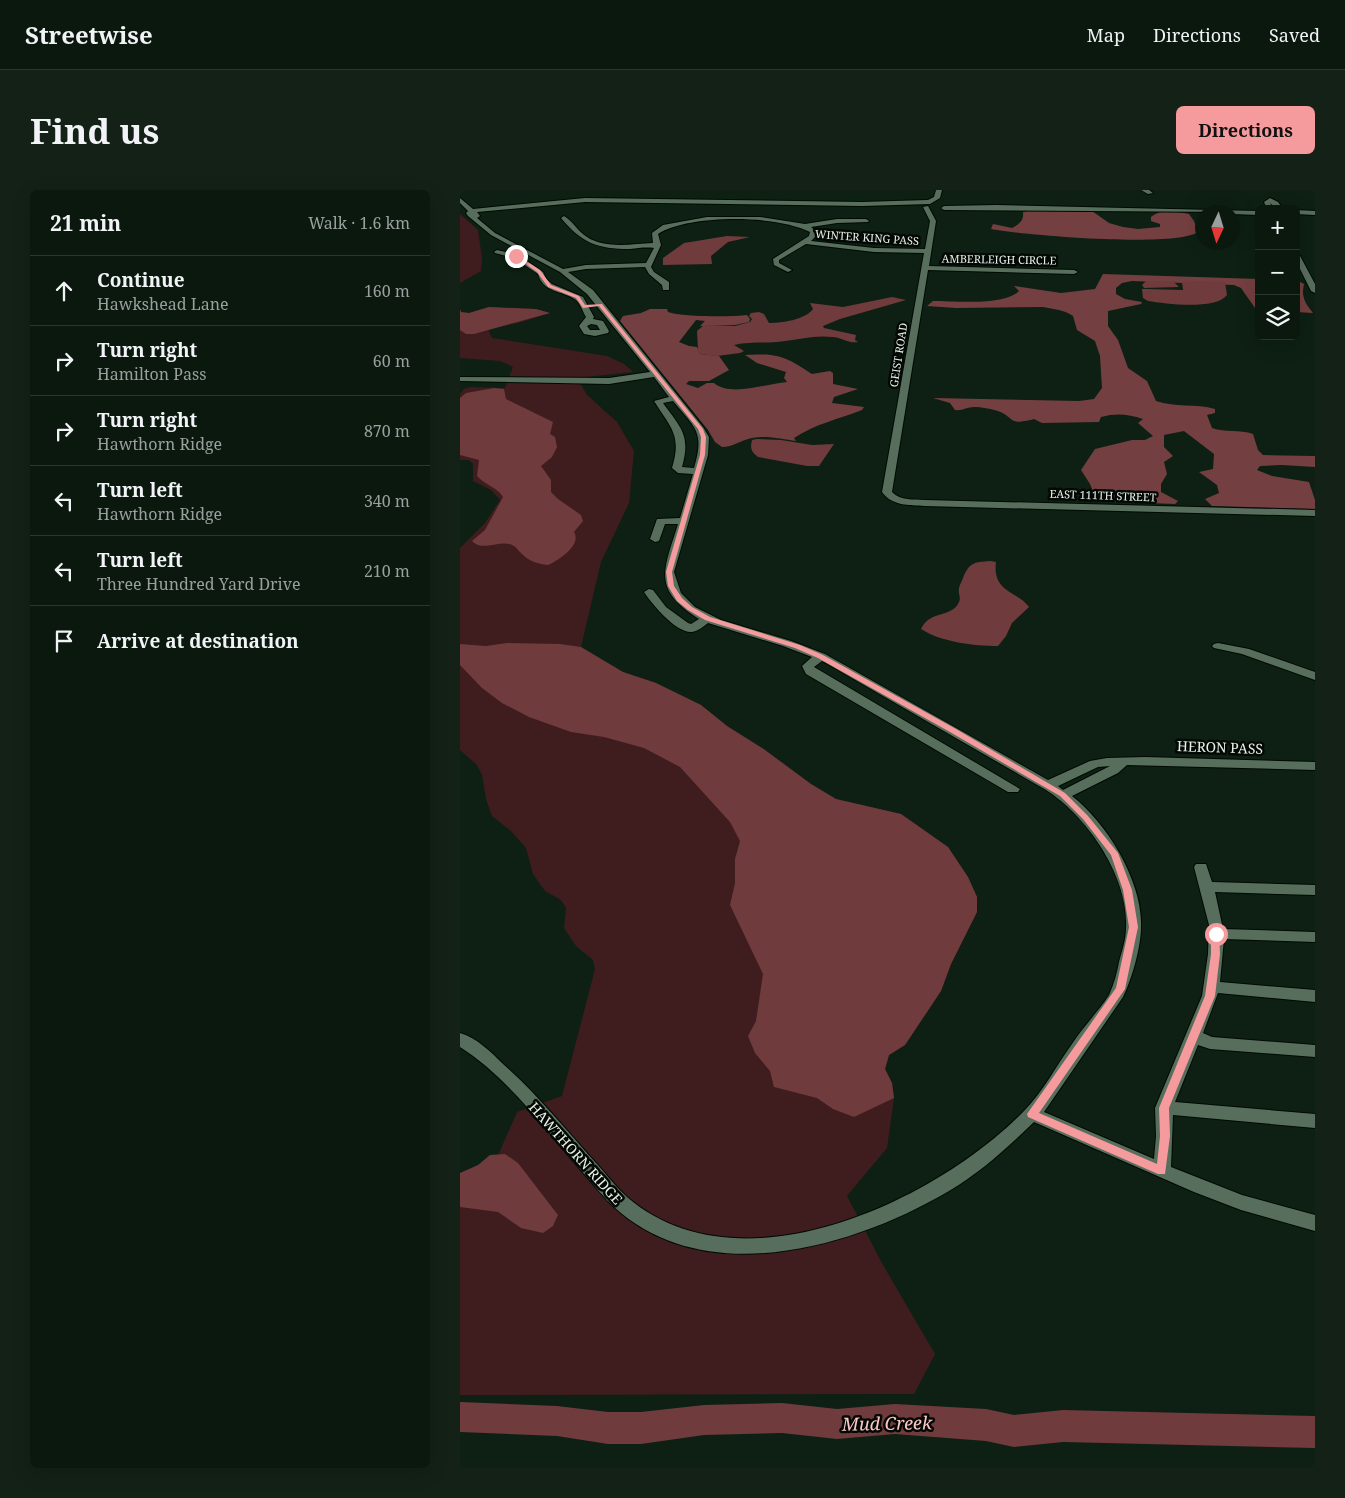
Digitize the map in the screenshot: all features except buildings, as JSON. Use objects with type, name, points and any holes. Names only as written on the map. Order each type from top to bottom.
[{"type":"street","points":[[927,204],[937,198],[938,192]]},
{"type":"street","points":[[938,192],[944,206]]},
{"type":"street","points":[[1268,205],[1266,202],[1271,197],[1278,205]]},
{"type":"street","points":[[470,211],[561,201],[681,198],[927,204],[967,207],[1255,211]]},
{"type":"street","name":"HAWTHORN RIDGE","points":[[460,200],[470,211],[470,215],[493,234],[564,273],[590,292],[697,424],[704,437],[704,446],[669,572],[670,581],[679,599],[690,609],[708,618],[821,656],[1062,795],[1086,817],[1115,855],[1128,890],[1134,927],[1120,989],[1032,1114],[993,1149],[960,1174],[902,1206],[842,1228],[784,1243],[753,1247],[714,1245],[682,1238],[663,1231],[627,1209],[514,1083],[479,1051],[460,1039]]},
{"type":"street","points":[[927,204],[931,216]]},
{"type":"street","points":[[931,216],[934,211],[944,206]]},
{"type":"street","points":[[1300,214],[1315,214]]},
{"type":"street","name":"GEIST ROAD","points":[[890,497],[887,489],[926,251],[933,221],[931,216]]},
{"type":"street","points":[[564,218],[584,238],[592,242],[620,246],[658,245]]},
{"type":"street","points":[[666,288],[666,284],[651,273],[648,265],[658,245],[655,232],[658,229],[683,220],[704,218],[782,220],[806,226],[837,221],[866,222]]},
{"type":"street","points":[[788,270],[776,264],[776,259],[805,242],[814,233],[806,226]]},
{"type":"street","name":"WINTER KING PASS","points":[[805,242],[874,250],[926,251]]},
{"type":"street","points":[[497,252],[512,254],[523,260],[541,273],[544,281],[549,286],[578,297],[586,309],[590,321]]},
{"type":"street","points":[[1300,262],[1315,291]]},
{"type":"street","points":[[564,273],[612,266],[648,265]]},
{"type":"street","name":"AMBERLEIGH CIRCLE","points":[[924,267],[1074,272]]},
{"type":"street","points":[[586,309],[602,307]]},
{"type":"street","points":[[460,379],[609,381],[655,372]]},
{"type":"street","points":[[676,398],[658,401],[680,434],[682,451],[677,468],[698,471]]},
{"type":"street","name":"EAST 111TH STREET","points":[[890,497],[900,501],[925,503],[1315,513]]},
{"type":"street","points":[[655,539],[661,521],[684,521]]},
{"type":"street","points":[[649,592],[660,608],[671,619],[691,629],[708,618]]},
{"type":"street","points":[[1218,646],[1245,651],[1315,676]]},
{"type":"street","points":[[821,656],[808,666],[810,671],[1013,789]]},
{"type":"street","points":[[966,762],[988,751]]},
{"type":"street","points":[[1062,795],[1113,770],[1124,761]]},
{"type":"street","name":"HERON PASS","points":[[1046,786],[1095,764],[1124,761],[1315,766]]},
{"type":"street","points":[[1162,1171],[1165,1136],[1164,1108],[1210,996],[1216,954],[1216,925],[1201,867]]},
{"type":"street","points":[[1206,887],[1315,890]]},
{"type":"street","points":[[1216,934],[1315,937]]},
{"type":"street","points":[[1211,987],[1315,996]]},
{"type":"street","points":[[1194,1036],[1210,1043],[1315,1051]]},
{"type":"street","points":[[1164,1108],[1315,1121]]},
{"type":"street","points":[[1032,1114],[1162,1171],[1241,1202],[1315,1223]]},
{"type":"shaded area","points":[[1034,210],[1092,211],[1109,223],[1138,229],[1160,227],[1160,224],[1151,221],[1151,217],[1155,214],[1169,211],[1179,212],[1189,214],[1195,224],[1195,233],[1184,237],[1131,240],[1064,237],[991,229],[993,224],[1012,228],[1023,218],[1023,212]]},
{"type":"shaded area","points":[[460,214],[478,230],[482,258],[481,271],[460,283]]},
{"type":"shaded area","points":[[727,236],[750,237],[728,242],[711,256],[712,264],[663,265],[663,258],[684,243]]},
{"type":"shaded area","points":[[1103,274],[1255,279],[1255,308],[1241,288],[1234,285],[1132,281],[1122,283],[1116,288],[1116,294],[1125,299],[1142,302],[1141,304],[1108,311],[1108,326],[1118,340],[1128,368],[1147,381],[1156,401],[1215,409],[1215,413],[1207,415],[1212,428],[1253,434],[1258,450],[1263,455],[1315,456],[1315,467],[1260,466],[1257,470],[1272,476],[1309,482],[1315,500],[1315,509],[1212,506],[1205,499],[1219,493],[1217,485],[1199,472],[1213,469],[1214,454],[1184,431],[1164,435],[1164,447],[1173,456],[1164,462],[1167,474],[1161,484],[1161,492],[1178,501],[1175,504],[1097,501],[1090,484],[1081,470],[1095,449],[1132,440],[1145,440],[1153,436],[1138,423],[1143,419],[1127,415],[1117,415],[1101,417],[1099,422],[1042,423],[1034,419],[1020,422],[998,411],[986,408],[974,407],[955,410],[950,403],[933,398],[1079,401],[1094,399],[1102,388],[1100,356],[1095,341],[1077,330],[1073,316],[1070,314],[1043,307],[956,308],[927,306],[933,301],[978,302],[1002,299],[1012,296],[1019,291],[1014,286],[1061,293],[1095,289]]},
{"type":"shaded area","points":[[1146,281],[1173,281],[1179,287],[1144,288],[1142,285]]},
{"type":"shaded area","points":[[1182,282],[1225,282],[1227,295],[1213,303],[1190,305],[1148,301],[1143,298],[1142,289],[1183,290]]},
{"type":"shaded area","points":[[1300,282],[1304,284],[1304,300],[1313,313],[1300,312]]},
{"type":"shaded area","points":[[892,297],[906,300],[840,319],[823,326],[824,328],[856,335],[855,340],[858,342],[820,336],[779,342],[734,345],[744,351],[717,356],[700,354],[698,350],[697,331],[704,325],[735,326],[750,322],[752,319],[749,316],[751,313],[759,312],[764,314],[769,323],[786,321],[809,313],[813,309],[810,303],[843,307]]},
{"type":"shaded area","points":[[489,307],[536,309],[550,313],[518,323],[488,329],[492,338],[607,356],[624,364],[633,372],[577,378],[587,395],[617,422],[634,451],[629,503],[601,562],[581,647],[623,672],[656,683],[701,705],[727,726],[836,799],[901,814],[948,847],[968,877],[977,897],[977,912],[951,964],[941,991],[905,1045],[889,1055],[885,1069],[892,1083],[894,1098],[887,1148],[847,1196],[883,1265],[935,1354],[914,1394],[460,1395],[460,1179],[490,1174],[517,1112],[562,1096],[595,969],[593,960],[576,946],[564,928],[566,908],[561,900],[545,891],[533,874],[526,848],[511,831],[492,816],[486,799],[482,775],[477,765],[460,750],[460,548],[485,523],[500,500],[491,490],[473,481],[473,464],[469,460],[460,460],[460,394],[464,389],[470,387],[505,388],[513,367],[500,361],[460,358],[460,309],[461,312],[469,313]]},
{"type":"shaded area","points":[[489,307],[536,309],[550,313],[474,334],[466,334],[460,330],[460,309],[461,312],[469,313]]},
{"type":"shaded area","points":[[650,309],[667,309],[668,312],[675,314],[695,316],[747,315],[750,319],[749,322],[735,325],[700,326],[705,321],[696,320],[679,342],[697,347],[700,354],[719,356],[729,370],[709,381],[689,381],[686,384],[698,388],[707,383],[714,383],[729,389],[738,389],[787,382],[784,378],[786,372],[757,363],[745,355],[774,355],[795,363],[812,374],[830,371],[833,373],[833,384],[858,389],[834,397],[832,403],[864,407],[862,410],[810,429],[794,438],[796,441],[757,437],[722,447],[715,442],[708,430],[620,321],[623,316],[641,313]]},
{"type":"shaded area","points":[[494,388],[504,389],[506,399],[553,422],[550,434],[555,437],[557,447],[552,457],[541,466],[551,480],[551,492],[581,515],[583,521],[574,532],[576,537],[572,547],[558,560],[548,565],[529,560],[515,546],[509,544],[481,546],[472,541],[485,530],[503,497],[498,491],[477,476],[479,460],[460,455],[460,398],[466,393]]},
{"type":"shaded area","points":[[752,440],[781,440],[812,445],[834,444],[819,466],[807,466],[758,457],[752,452],[751,448]]},
{"type":"shaded area","points":[[990,561],[996,562],[998,580],[1002,586],[1029,607],[1012,623],[1006,636],[998,646],[948,640],[921,629],[929,619],[955,608],[960,600],[959,586],[970,566]]},
{"type":"shaded area","points":[[507,643],[560,644],[581,647],[623,672],[656,683],[701,705],[727,726],[836,799],[901,814],[948,847],[968,877],[977,897],[977,912],[951,964],[941,991],[905,1045],[889,1055],[885,1069],[892,1083],[894,1098],[854,1117],[833,1109],[817,1098],[774,1087],[770,1071],[755,1053],[748,1036],[756,1021],[763,974],[730,905],[735,883],[735,859],[740,841],[730,822],[680,767],[644,748],[604,737],[571,732],[529,717],[502,703],[482,688],[460,665],[460,644],[486,646]]},
{"type":"shaded area","points":[[505,1154],[518,1163],[558,1215],[553,1226],[543,1233],[521,1228],[498,1212],[460,1207],[460,1173],[478,1165],[490,1155]]},
{"type":"waterway","name":"Mud Creek","points":[[460,1417],[557,1421],[608,1428],[641,1428],[704,1420],[782,1418],[837,1424],[895,1419],[986,1425],[1014,1431],[1063,1426],[1315,1432]]},
{"type":"route","points":[[516,256],[539,271],[549,286],[578,297],[584,307],[600,305],[694,420],[704,437],[703,455],[669,572],[671,586],[679,599],[690,609],[708,618],[821,656],[953,730],[1062,795],[1086,817],[1115,855],[1128,890],[1134,927],[1120,989],[1032,1114],[1162,1171],[1165,1136],[1164,1108],[1210,996],[1216,954],[1216,934]]}]
